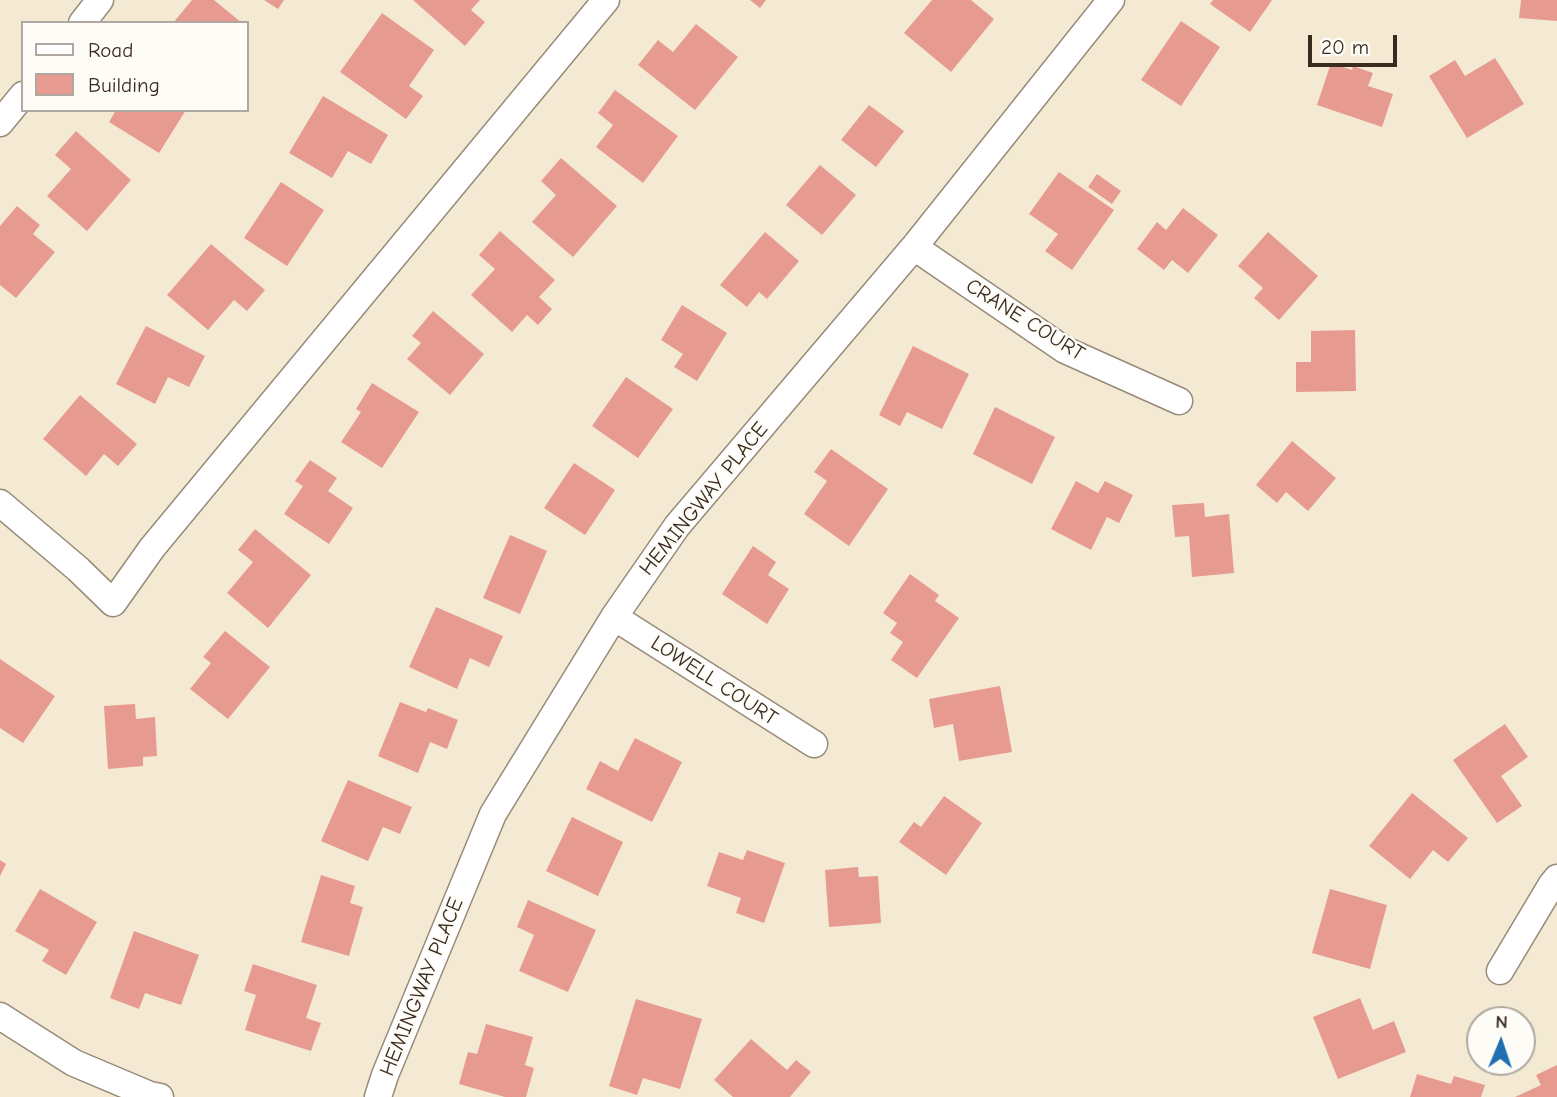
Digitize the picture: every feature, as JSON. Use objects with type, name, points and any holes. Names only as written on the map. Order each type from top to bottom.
[{"type":"street","points":[[84,21],[100,0]]},
{"type":"street","points":[[0,503],[78,569],[113,603],[160,537],[606,0]]},
{"type":"street","name":"HEMINGWAY PLACE","points":[[378,1097],[384,1075],[493,814],[614,617],[677,526],[914,247],[1107,2]]},
{"type":"street","points":[[0,123],[21,97]]},
{"type":"street","name":"CRANE COURT","points":[[914,247],[1065,351],[1179,401]]},
{"type":"street","name":"LOWELL COURT","points":[[614,617],[814,744]]},
{"type":"street","points":[[1500,971],[1557,878]]},
{"type":"street","points":[[0,1016],[74,1063],[160,1097]]},
{"type":"building","points":[[192,0],[214,0],[240,21],[175,21]]},
{"type":"building","points":[[264,0],[284,0],[278,9]]},
{"type":"building","points":[[413,0],[480,0],[471,10],[485,22],[465,46]]},
{"type":"building","points":[[750,0],[766,0],[760,8]]},
{"type":"building","points":[[932,0],[971,0],[994,19],[951,72],[904,33]]},
{"type":"building","points":[[1213,0],[1272,0],[1250,32],[1210,4]]},
{"type":"building","points":[[1521,0],[1557,0],[1557,21],[1519,18]]},
{"type":"building","points":[[382,13],[434,50],[409,86],[423,96],[406,119],[340,72]]},
{"type":"building","points":[[1181,21],[1220,47],[1181,106],[1141,80]]},
{"type":"building","points":[[696,24],[738,57],[695,110],[638,65],[658,40],[673,52]]},
{"type":"building","points":[[1495,58],[1524,104],[1467,138],[1429,76],[1455,60],[1465,76]]},
{"type":"building","points":[[1331,63],[1352,70],[1353,66],[1373,73],[1368,86],[1393,94],[1382,127],[1317,105]]},
{"type":"building","points":[[615,90],[678,136],[643,183],[596,147],[613,125],[598,113]]},
{"type":"building","points":[[323,96],[388,135],[371,164],[348,151],[332,178],[289,153]]},
{"type":"building","points":[[869,105],[904,131],[876,167],[841,140]]},
{"type":"building","points":[[115,112],[185,112],[159,153],[109,122]]},
{"type":"building","points":[[76,131],[131,180],[87,231],[47,196],[71,169],[55,155]]},
{"type":"building","points":[[561,158],[617,206],[573,257],[532,222],[556,195],[541,181]]},
{"type":"building","points":[[820,165],[856,195],[822,235],[786,205]]},
{"type":"building","points":[[1059,172],[1114,210],[1072,270],[1045,251],[1058,234],[1029,214]]},
{"type":"building","points":[[1097,174],[1121,191],[1112,204],[1088,187]]},
{"type":"building","points":[[281,182],[324,210],[287,266],[244,238]]},
{"type":"building","points":[[17,206],[40,225],[33,234],[55,252],[16,298],[0,285],[0,226]]},
{"type":"building","points":[[1183,208],[1218,235],[1188,273],[1172,260],[1164,270],[1137,249],[1157,222],[1166,230]]},
{"type":"building","points":[[500,231],[555,280],[539,297],[552,309],[538,325],[527,315],[512,332],[471,295],[495,269],[479,255]]},
{"type":"building","points":[[765,232],[799,261],[767,299],[759,292],[747,307],[720,285]]},
{"type":"building","points":[[1268,232],[1318,276],[1279,320],[1254,298],[1263,288],[1238,266]]},
{"type":"building","points":[[211,244],[265,290],[247,311],[234,300],[208,330],[167,295]]},
{"type":"building","points":[[682,305],[727,333],[697,381],[674,367],[683,354],[661,340]]},
{"type":"building","points":[[433,311],[484,354],[450,395],[407,359],[421,343],[412,336]]},
{"type":"building","points":[[146,326],[205,356],[189,387],[168,377],[155,404],[116,384]]},
{"type":"building","points":[[1355,330],[1356,391],[1296,392],[1296,362],[1311,362],[1311,331]]},
{"type":"building","points":[[913,346],[969,374],[942,429],[907,412],[900,426],[879,415]]},
{"type":"building","points":[[626,377],[673,409],[638,458],[592,426]]},
{"type":"building","points":[[372,383],[419,412],[382,468],[341,442],[361,412],[356,409]]},
{"type":"building","points":[[80,395],[137,444],[118,466],[104,454],[86,476],[43,439]]},
{"type":"building","points":[[995,407],[1055,437],[1032,484],[973,454]]},
{"type":"building","points":[[1292,441],[1336,478],[1308,511],[1286,492],[1277,503],[1256,485]]},
{"type":"building","points":[[831,449],[888,489],[849,546],[804,514],[827,481],[814,472]]},
{"type":"building","points":[[310,460],[337,478],[328,491],[353,508],[329,544],[284,514],[303,486],[295,481]]},
{"type":"building","points":[[574,463],[615,490],[585,535],[544,508]]},
{"type":"building","points":[[1076,481],[1098,493],[1105,481],[1133,495],[1119,523],[1107,517],[1091,550],[1051,529]]},
{"type":"building","points":[[1204,503],[1205,517],[1229,514],[1234,573],[1192,577],[1189,536],[1175,537],[1172,505]]},
{"type":"building","points":[[255,529],[311,575],[268,628],[227,593],[253,562],[238,550]]},
{"type":"building","points":[[510,535],[547,551],[520,614],[483,598]]},
{"type":"building","points":[[753,546],[776,562],[768,575],[789,589],[767,624],[722,594]]},
{"type":"building","points":[[910,574],[939,595],[935,601],[959,618],[917,678],[891,660],[903,642],[890,633],[897,623],[883,613]]},
{"type":"building","points":[[436,607],[503,636],[489,667],[470,658],[457,689],[409,667]]},
{"type":"building","points":[[225,631],[270,667],[228,719],[190,689],[211,663],[203,657]]},
{"type":"building","points":[[0,659],[55,696],[23,743],[0,728]]},
{"type":"building","points":[[1000,686],[1012,752],[959,761],[953,724],[934,728],[929,699]]},
{"type":"building","points":[[400,702],[426,712],[428,708],[458,720],[447,749],[430,742],[418,773],[378,756]]},
{"type":"building","points":[[135,704],[136,719],[155,717],[157,756],[143,757],[143,766],[108,769],[104,706]]},
{"type":"building","points":[[1505,724],[1528,757],[1501,776],[1522,806],[1497,823],[1453,760]]},
{"type":"building","points":[[635,738],[682,762],[652,822],[586,789],[600,761],[618,771]]},
{"type":"building","points":[[348,780],[412,807],[400,834],[383,827],[368,861],[321,841]]},
{"type":"building","points":[[1412,793],[1468,838],[1448,862],[1433,850],[1410,879],[1369,846]]},
{"type":"building","points":[[944,796],[982,823],[946,875],[899,842],[914,822],[921,827]]},
{"type":"building","points":[[572,817],[623,842],[598,896],[546,871]]},
{"type":"building","points":[[747,850],[785,863],[764,923],[736,913],[741,898],[707,886],[719,852],[743,860]]},
{"type":"building","points":[[0,860],[6,864],[0,876]]},
{"type":"building","points":[[858,867],[859,877],[878,876],[881,923],[829,927],[825,870]]},
{"type":"building","points":[[321,875],[355,886],[350,903],[363,907],[349,956],[301,942]]},
{"type":"building","points":[[40,889],[97,922],[66,975],[42,961],[49,950],[15,931]]},
{"type":"building","points":[[1330,889],[1387,905],[1370,969],[1312,953]]},
{"type":"building","points":[[528,900],[596,930],[568,992],[519,971],[534,935],[517,927]]},
{"type":"building","points":[[134,931],[199,955],[181,1005],[145,993],[139,1009],[110,998]]},
{"type":"building","points":[[253,964],[317,985],[306,1018],[321,1023],[311,1051],[245,1030],[256,995],[244,991]]},
{"type":"building","points":[[1360,998],[1373,1030],[1394,1021],[1406,1052],[1338,1079],[1313,1017]]},
{"type":"building","points":[[636,999],[702,1019],[680,1089],[643,1078],[637,1095],[609,1086]]},
{"type":"building","points":[[486,1024],[533,1037],[525,1065],[534,1068],[526,1097],[505,1097],[459,1084],[468,1052],[477,1054]]},
{"type":"building","points":[[751,1039],[787,1070],[796,1060],[811,1072],[790,1097],[733,1097],[714,1080]]},
{"type":"building","points":[[1557,1065],[1557,1097],[1515,1097],[1541,1085],[1536,1075]]},
{"type":"building","points":[[1417,1074],[1451,1084],[1454,1076],[1485,1085],[1481,1097],[1410,1097]]}]
